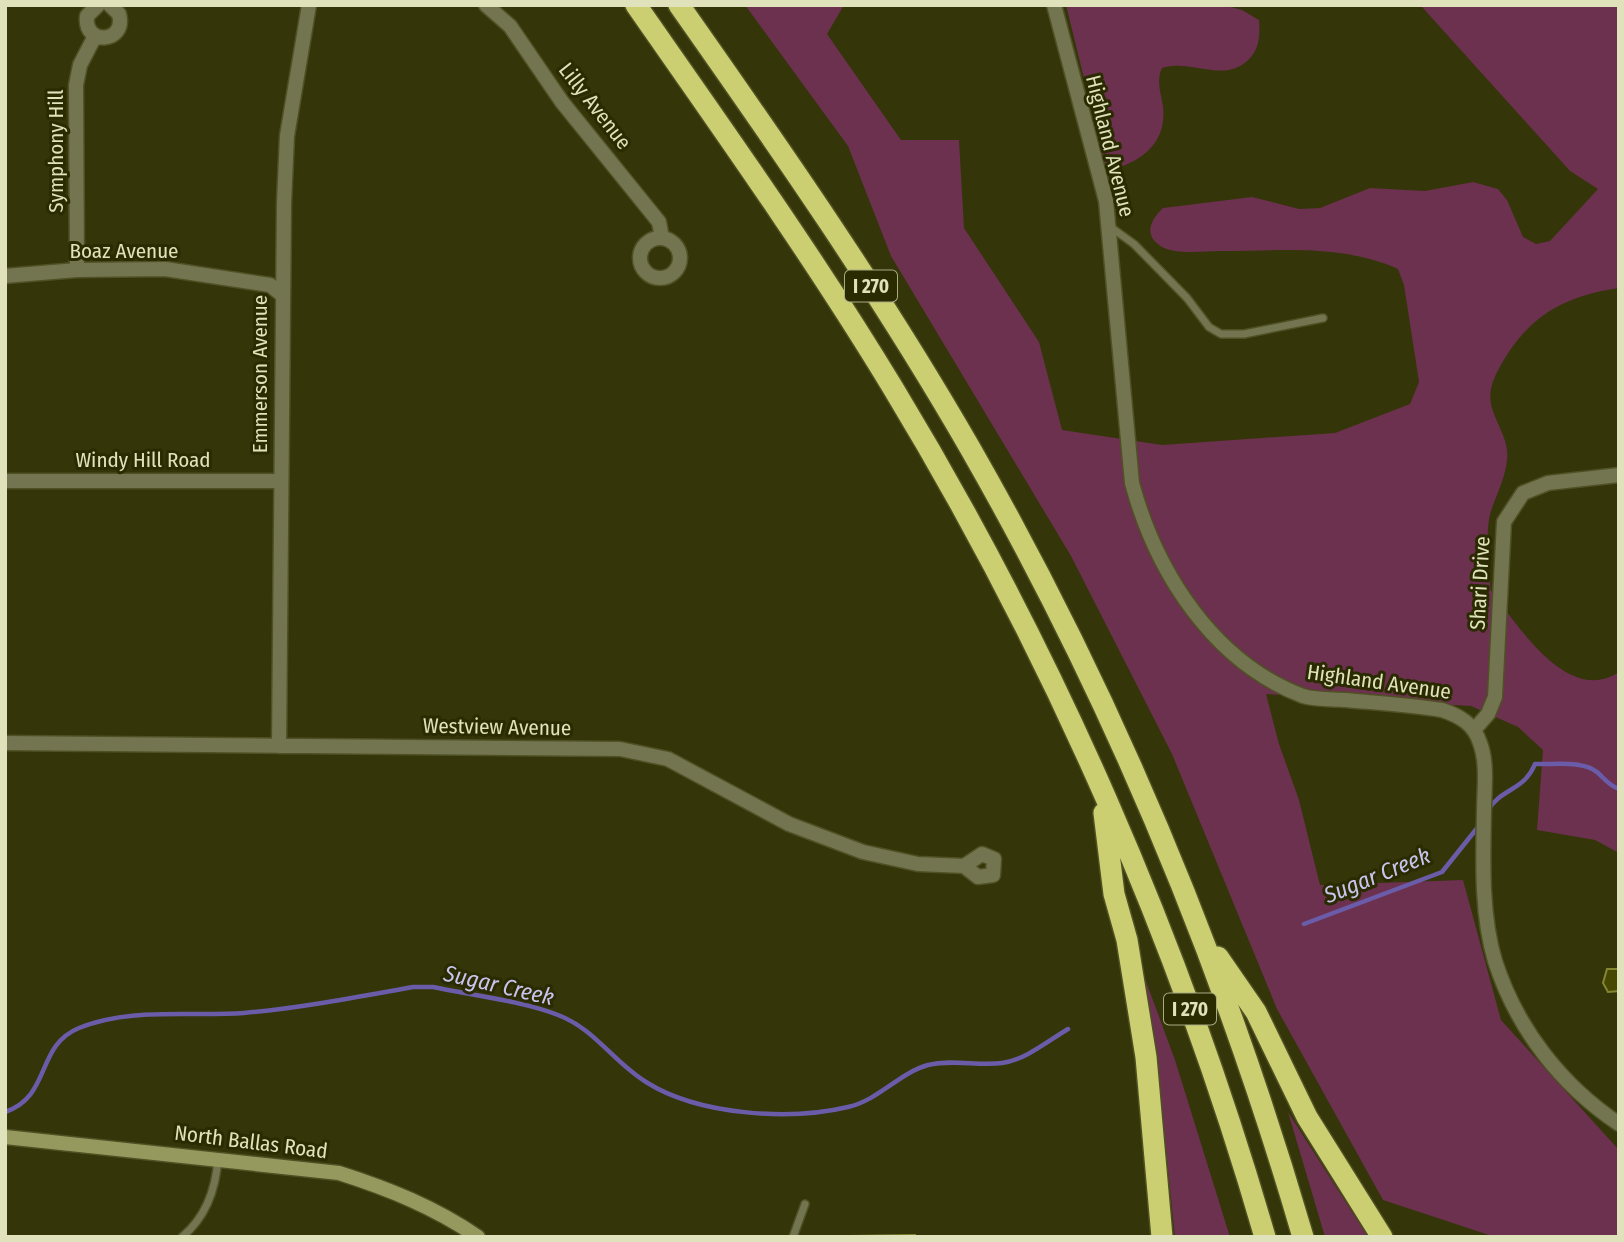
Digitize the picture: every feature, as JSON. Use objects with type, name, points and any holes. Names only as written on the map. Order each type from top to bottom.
[{"type":"highway","name":"I 270","points":[[636,5],[812,259],[898,396],[1002,582],[1100,787],[1185,994],[1265,1237]]},
{"type":"highway","name":"I 270","points":[[679,5],[852,256],[977,460],[1042,581],[1109,718],[1198,926],[1242,1044],[1303,1237]]},
{"type":"highway","points":[[1100,787],[1114,894],[1127,940],[1146,1058],[1162,1237]]},
{"type":"highway","points":[[1198,926],[1256,1013],[1301,1105],[1382,1237]]},
{"type":"main road","name":"North Ballas Road","points":[[5,1138],[218,1158],[339,1173],[391,1190],[443,1213],[478,1237]]},
{"type":"street","name":"Symphony Hill","points":[[77,270],[76,85],[80,65],[95,36],[86,21],[90,11],[98,5]]},
{"type":"street","points":[[95,36],[105,39],[119,30],[119,14],[110,5]]},
{"type":"street","name":"Emmerson Avenue","points":[[279,746],[281,294],[287,136],[309,5]]},
{"type":"street","name":"Lilly Avenue","points":[[486,5],[510,26],[562,102],[659,222],[662,238]]},
{"type":"street","name":"Highland Avenue","points":[[1054,5],[1106,201],[1132,483],[1141,518],[1159,561],[1193,613],[1254,671],[1306,697],[1442,709],[1460,716],[1474,730]]},
{"type":"street","name":"Boaz Avenue","points":[[5,276],[77,270],[166,269],[270,285],[281,294]]},
{"type":"street","name":"Shari Drive","points":[[1474,730],[1488,714],[1494,698],[1504,522],[1523,493],[1548,482],[1619,475]]},
{"type":"street","name":"Windy Hill Road","points":[[5,481],[281,481]]},
{"type":"street","points":[[1474,730],[1483,752],[1484,888],[1490,940],[1496,963],[1519,1017],[1534,1043],[1571,1087],[1619,1125]]},
{"type":"street","name":"Westview Avenue","points":[[5,743],[620,749],[668,759],[789,824],[863,852],[918,864],[964,866]]},
{"type":"lane","points":[[1108,225],[1134,244],[1186,298],[1209,327],[1221,334],[1244,334],[1323,318]]},
{"type":"lane","points":[[182,1237],[201,1216],[209,1199],[217,1180],[218,1158]]},
{"type":"lane","points":[[793,1237],[805,1205]]},
{"type":"shaded area","points":[[745,5],[844,5],[827,34],[901,140],[959,140],[964,228],[1039,342],[1062,430],[1162,445],[1335,433],[1410,404],[1419,382],[1404,285],[1398,269],[1377,261],[1333,252],[1175,251],[1162,247],[1152,238],[1150,228],[1163,208],[1252,197],[1299,209],[1320,208],[1370,188],[1425,191],[1473,182],[1498,189],[1507,200],[1523,237],[1536,244],[1550,241],[1598,189],[1570,171],[1422,7],[1397,5],[1619,5],[1619,288],[1582,296],[1551,310],[1524,332],[1499,368],[1490,398],[1506,445],[1507,460],[1489,519],[1488,562],[1491,591],[1546,657],[1563,670],[1581,678],[1600,680],[1619,672],[1619,853],[1595,840],[1537,830],[1543,750],[1518,727],[1471,706],[1266,694],[1279,744],[1299,800],[1320,885],[1463,880],[1501,1020],[1619,1150],[1619,1237],[1495,1237],[1383,1200],[1277,1009],[1172,754],[1071,556],[891,256],[848,146]]},
{"type":"shaded area","points":[[1066,5],[1223,5],[1242,10],[1259,20],[1259,39],[1251,57],[1231,70],[1185,66],[1162,68],[1159,82],[1163,118],[1157,139],[1152,147],[1136,160],[1115,169],[1105,164]]},
{"type":"shaded area","points":[[1144,976],[1175,1060],[1230,1237],[1175,1237],[1156,1053]]},
{"type":"shaded area","points":[[1288,1112],[1368,1237],[1325,1237]]},
{"type":"building","points":[[1607,969],[1619,969],[1619,991],[1608,992],[1603,983]]},
{"type":"building","points":[[849,1236],[915,1237],[849,1237]]},
{"type":"waterway","name":"Sugar Creek","points":[[1488,810],[1500,797],[1525,779],[1535,764],[1567,764],[1591,768],[1619,789]]},
{"type":"waterway","name":"Sugar Creek","points":[[1304,924],[1442,872],[1478,827]]},
{"type":"waterway","name":"Sugar Creek","points":[[5,1112],[20,1105],[30,1095],[55,1046],[65,1036],[99,1021],[140,1015],[265,1011],[413,987],[433,987],[496,999],[558,1015],[583,1029],[634,1074],[667,1093],[717,1108],[772,1114],[799,1114],[859,1104],[928,1065],[993,1064],[1011,1061],[1068,1029]]}]
